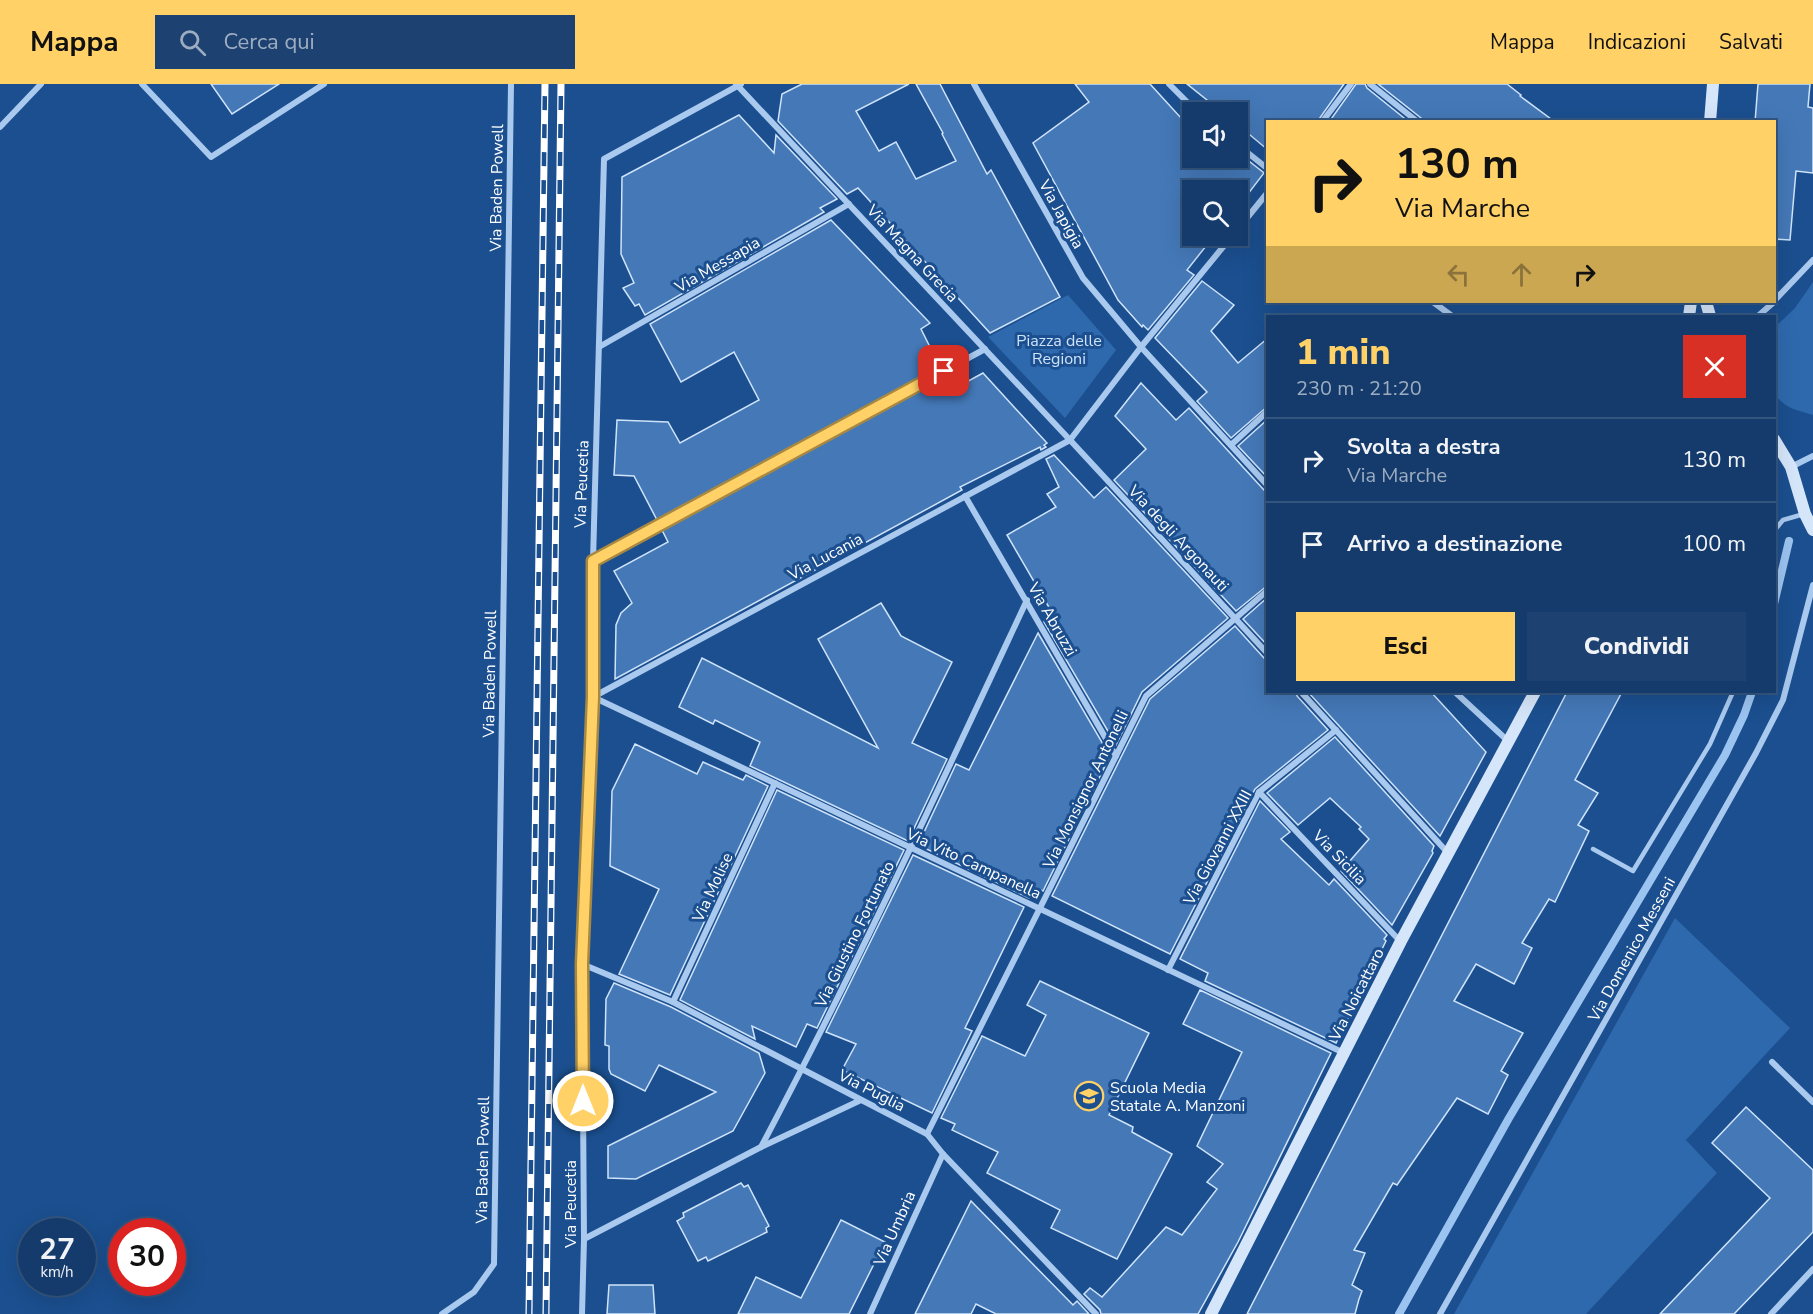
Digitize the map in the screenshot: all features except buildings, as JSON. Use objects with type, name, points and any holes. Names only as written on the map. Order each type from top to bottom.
[{"type":"street","points":[[0,127],[41,84]]},
{"type":"street","points":[[142,84],[211,157],[324,84]]},
{"type":"street","name":"Via Baden Powell","points":[[442,1314],[474,1292],[494,1264],[511,84]]},
{"type":"street","name":"Via Japigia","points":[[974,84],[1083,278],[1141,347],[1266,484]]},
{"type":"street","points":[[1169,84],[1187,102]]},
{"type":"street","points":[[1324,120],[1351,84]]},
{"type":"street","points":[[1370,84],[1415,120]]},
{"type":"street","points":[[1710,120],[1713,84]]},
{"type":"street","name":"Via Peucetia","points":[[582,1314],[584,1239],[582,964],[593,697],[593,561],[604,159],[738,85]]},
{"type":"street","name":"Via Magna Grecia","points":[[738,85],[1070,440]]},
{"type":"street","points":[[1248,153],[1266,167]]},
{"type":"street","points":[[1248,217],[1266,194]]},
{"type":"street","name":"Via Messapia","points":[[598,347],[849,204]]},
{"type":"street","points":[[1070,440],[1141,347],[1224,246]]},
{"type":"street","points":[[1776,299],[1813,260]]},
{"type":"street","points":[[1434,303],[1451,315]]},
{"type":"street","points":[[1759,315],[1772,303]]},
{"type":"street","points":[[593,561],[985,349]]},
{"type":"street","points":[[1231,445],[1266,413]]},
{"type":"street","name":"Via Lucania","points":[[593,697],[1070,440]]},
{"type":"street","name":"Via degli Argonauti","points":[[1070,440],[1266,652]]},
{"type":"street","points":[[1776,443],[1791,467],[1805,514],[1813,530]]},
{"type":"street","points":[[1791,467],[1813,456]]},
{"type":"street","name":"Via Abruzzi","points":[[965,496],[1116,756]]},
{"type":"street","name":"Via Domenico Messeni","points":[[1440,1314],[1756,753],[1783,700],[1813,585]]},
{"type":"street","name":"Via Monsignor Antonelli","points":[[927,1134],[1146,696],[1266,592]]},
{"type":"street","name":"Via Giustino Fortunato","points":[[761,1147],[802,1070],[911,848],[1027,600]]},
{"type":"street","points":[[1302,693],[1449,853]]},
{"type":"street","points":[[1456,693],[1508,741]]},
{"type":"street","name":"Via Noicattaro","points":[[1210,1314],[1401,941],[1534,693]]},
{"type":"street","name":"Via Vito Campanella","points":[[593,697],[1344,1054]]},
{"type":"street","name":"Via Giovanni XXIII","points":[[1168,970],[1259,792],[1336,730]]},
{"type":"street","name":"Via Molise","points":[[673,1002],[775,783]]},
{"type":"street","name":"Via Sicilia","points":[[1259,792],[1401,941]]},
{"type":"street","name":"Via Puglia","points":[[582,964],[673,1002],[927,1134],[943,1154],[1096,1314]]},
{"type":"street","points":[[1772,1062],[1813,1102]]},
{"type":"street","points":[[584,1239],[761,1147],[861,1100]]},
{"type":"street","name":"Via Umbria","points":[[870,1314],[943,1154]]},
{"type":"street","points":[[1771,1314],[1813,1269]]},
{"type":"lane","points":[[1776,529],[1783,520],[1805,514]]},
{"type":"lane","points":[[1593,849],[1633,871],[1710,744],[1733,693]]},
{"type":"green space","points":[[1813,282],[1813,415],[1785,405],[1776,395],[1776,326],[1795,308]]},
{"type":"green space","name":"Piazza delle Regioni","points":[[1068,295],[1116,350],[1065,418],[988,337]]},
{"type":"green space","points":[[1675,918],[1790,1028],[1686,1140],[1717,1173],[1586,1314],[1454,1314]]},
{"type":"waterway","points":[[1776,596],[1789,541]]},
{"type":"waterway","points":[[1399,1314],[1509,1118],[1725,755],[1752,693]]},
{"type":"railway","points":[[529,1314],[545,84]]},
{"type":"railway","points":[[546,1314],[561,84]]},
{"type":"place","name":"Scuola Media Statale A. Manzoni","points":[[1089,1096]]},
{"type":"route","points":[[583,1101],[582,964],[593,697],[593,561],[944,371]]}]
